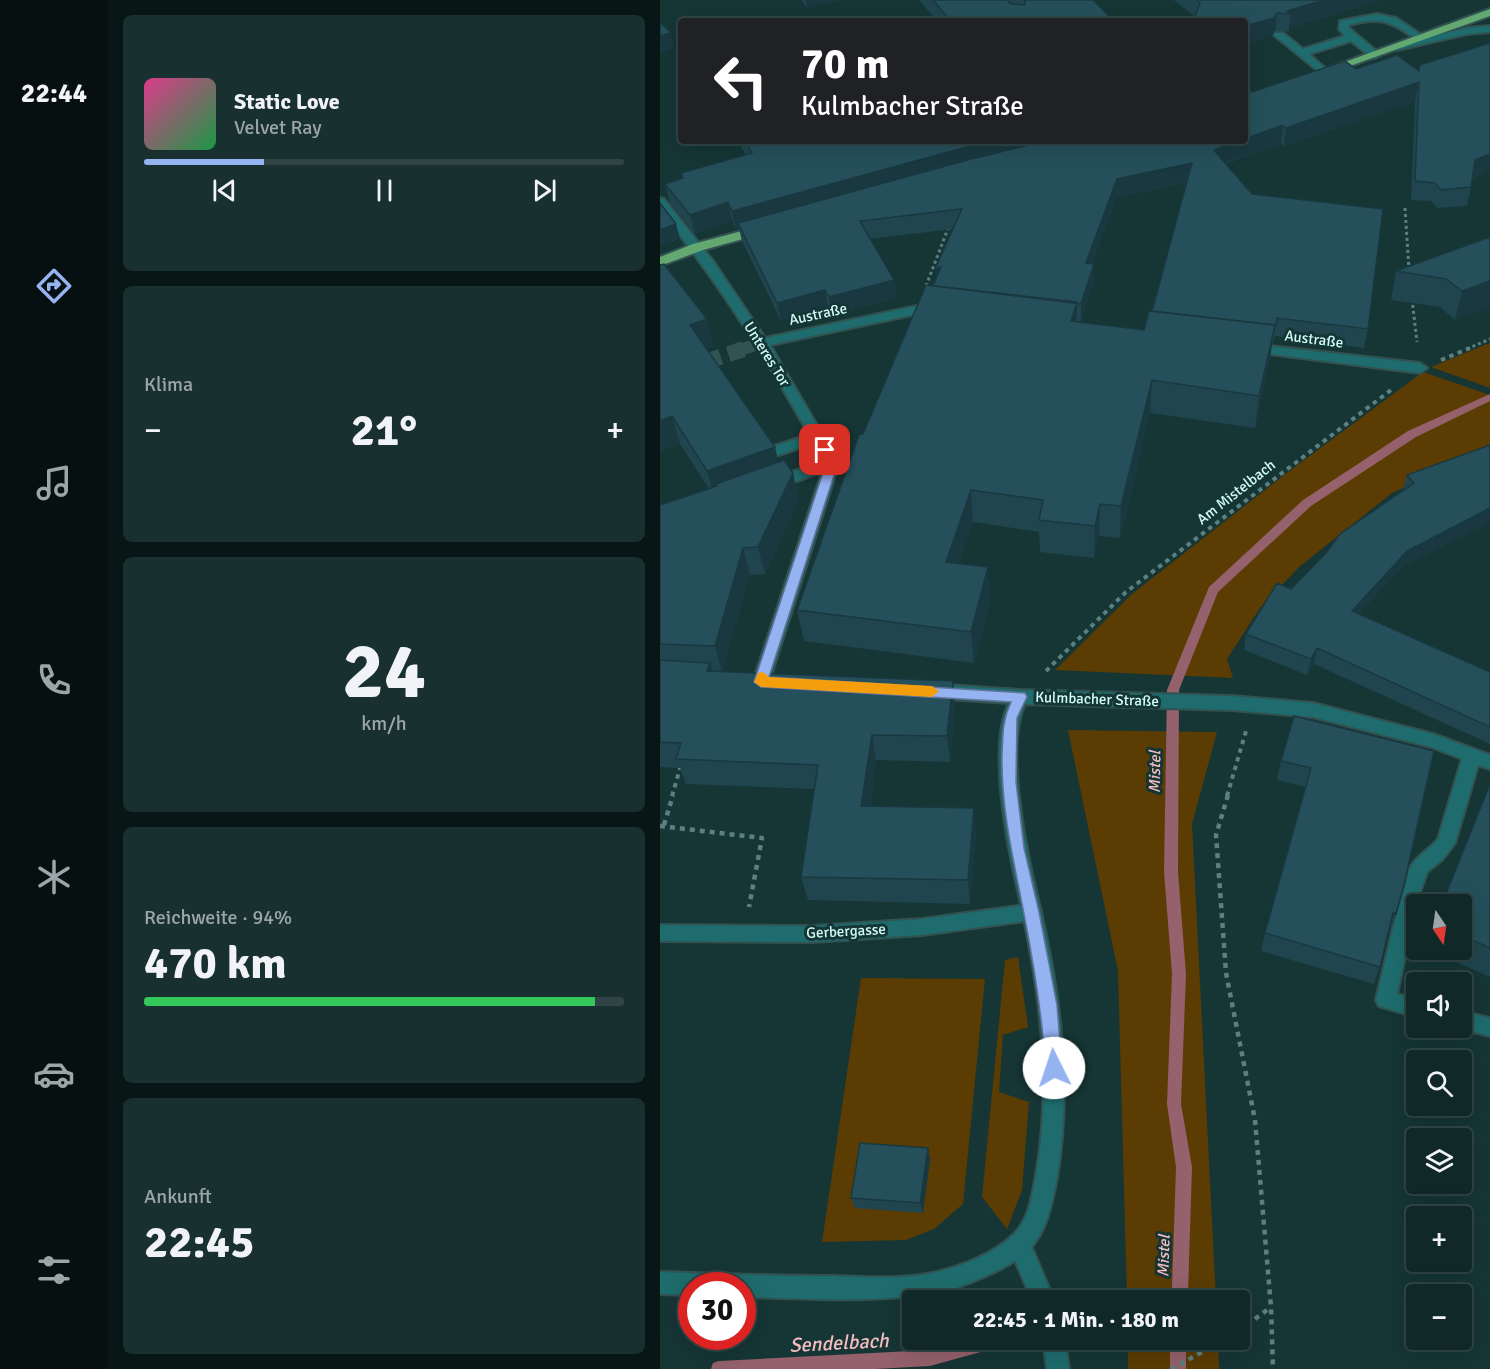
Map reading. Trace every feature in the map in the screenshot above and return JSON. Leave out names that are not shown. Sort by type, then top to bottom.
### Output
[{"type":"main road","points":[[1318,74],[1490,12]]},
{"type":"main road","points":[[660,262],[698,248],[777,225]]},
{"type":"street","points":[[1375,55],[1344,29],[1344,23],[1369,15],[1385,17],[1400,23],[1421,38]]},
{"type":"street","points":[[1397,47],[1467,31],[1490,29]]},
{"type":"street","points":[[1279,35],[1302,53],[1318,74]]},
{"type":"street","points":[[1302,53],[1353,37]]},
{"type":"street","name":"Unteres Tor","points":[[660,202],[698,248],[762,343],[832,463]]},
{"type":"street","name":"Austraße","points":[[762,343],[917,310],[953,314]]},
{"type":"street","name":"Austraße","points":[[1233,346],[1420,368]]},
{"type":"street","points":[[773,452],[818,437]]},
{"type":"street","points":[[765,487],[832,463]]},
{"type":"street","points":[[782,683],[755,682],[832,463]]},
{"type":"street","name":"Kulmbacher Straße","points":[[916,690],[1041,698],[1232,703],[1313,710],[1433,741],[1490,762]]},
{"type":"street","points":[[756,1286],[880,1288],[936,1283],[982,1267],[1019,1244],[1040,1214],[1050,1161],[1055,1089],[1049,1005],[1032,912],[1017,848],[1009,782],[1010,718],[1020,697]]},
{"type":"street","points":[[1406,1005],[1386,1000],[1402,928],[1419,868],[1436,855],[1446,843],[1472,755]]},
{"type":"street","name":"Gerbergasse","points":[[660,933],[813,934],[922,927],[1032,912]]},
{"type":"street","points":[[1472,1023],[1490,1027]]},
{"type":"street","points":[[1019,1244],[1039,1290]]},
{"type":"street","points":[[660,1283],[678,1284]]},
{"type":"street","points":[[1055,1350],[1058,1369]]},
{"type":"path","points":[[1405,208],[1409,274]]},
{"type":"path","points":[[917,310],[949,225]]},
{"type":"path","points":[[1412,297],[1420,368]]},
{"type":"path","name":"Am Mistelbach","points":[[1020,697],[1126,592],[1420,368],[1490,339]]},
{"type":"path","points":[[1254,705],[1216,835],[1226,973],[1255,1120],[1271,1307],[1273,1369]]},
{"type":"path","points":[[683,758],[662,825],[762,838],[744,934]]},
{"type":"path","points":[[1250,1323],[1271,1307]]},
{"type":"path","points":[[1171,1369],[1206,1350]]},
{"type":"shaded area","points":[[1490,343],[1490,388],[1431,367],[1487,344]]},
{"type":"shaded area","points":[[1423,372],[1490,395],[1490,448],[1392,493],[1299,567],[1260,608],[1227,659],[1233,678],[1055,670],[1132,594],[1288,472]]},
{"type":"shaded area","points":[[1068,730],[1217,732],[1192,824],[1215,1290],[1127,1290],[1118,971]]},
{"type":"shaded area","points":[[1018,957],[1028,1027],[1003,1035],[999,1092],[1029,1102],[1022,1190],[1007,1229],[982,1197],[1005,960]]},
{"type":"shaded area","points":[[861,978],[985,979],[963,1204],[934,1229],[906,1240],[822,1242]]},
{"type":"shaded area","points":[[1128,1350],[1218,1350],[1219,1369],[1128,1369]]},
{"type":"building","points":[[933,0],[1007,0],[1011,4],[1025,5],[1024,0],[1093,0],[1111,18],[948,18]]},
{"type":"building","points":[[1196,0],[1324,0],[1287,11],[1291,14],[1277,13],[1274,18],[1248,25],[1248,18],[1194,18],[1200,3]]},
{"type":"building","points":[[660,22],[671,33],[660,36]]},
{"type":"building","points":[[1490,43],[1490,154],[1475,160],[1471,187],[1441,190],[1435,183],[1415,181],[1419,82],[1286,128],[1283,125],[1248,138],[1248,88],[1252,92],[1345,61],[1356,69],[1397,55],[1419,71],[1420,65]]},
{"type":"building","points":[[747,144],[981,144],[732,211],[728,202],[690,215],[665,184],[683,178],[681,173],[752,153]]},
{"type":"building","points":[[1034,144],[1231,144],[1214,150],[1252,194],[1383,209],[1368,329],[1277,318],[1276,325],[1152,311],[1192,163],[1117,179],[1086,263],[1094,264],[1081,304],[933,286],[941,267],[935,269],[962,209],[860,221],[894,280],[829,297],[825,290],[777,303],[738,223]]},
{"type":"building","points":[[660,203],[676,224],[660,230]]},
{"type":"building","points":[[1490,237],[1490,281],[1462,291],[1446,279],[1396,271]]},
{"type":"building","points":[[664,264],[707,319],[690,325],[775,447],[707,471],[672,416],[660,421],[660,265]]},
{"type":"building","points":[[926,285],[1077,302],[1071,321],[1144,330],[1149,311],[1275,325],[1259,396],[1152,380],[1121,506],[1100,504],[1095,526],[1039,520],[1043,500],[971,490],[946,562],[988,567],[971,632],[797,610],[859,435],[863,434]]},
{"type":"building","points":[[1490,445],[1490,508],[1407,551],[1352,611],[1490,672],[1490,727],[1317,648],[1311,659],[1246,634],[1277,583],[1291,589],[1326,553],[1340,534],[1414,483],[1407,475]]},
{"type":"building","points":[[784,460],[793,473],[758,547],[743,548],[715,646],[660,644],[660,505]]},
{"type":"building","points":[[660,660],[710,663],[707,671],[953,681],[947,736],[872,735],[861,806],[974,808],[968,880],[801,877],[818,765],[676,759],[681,743],[660,742]]},
{"type":"building","points":[[1294,716],[1434,751],[1404,885],[1396,914],[1393,913],[1380,967],[1265,933],[1311,768],[1281,761]]},
{"type":"building","points":[[1490,784],[1490,948],[1472,940],[1472,894],[1446,894]]},
{"type":"building","points":[[860,1143],[928,1148],[920,1203],[851,1198]]},
{"type":"waterway","name":"Mistel","points":[[1179,1290],[1184,1167],[1174,1104],[1179,974],[1171,872],[1173,690],[1213,590],[1307,503],[1412,434],[1490,397]]},
{"type":"waterway","name":"Sendelbach","points":[[719,1369],[930,1358],[959,1350]]},
{"type":"waterway","name":"Mistel","points":[[1178,1350],[1178,1369]]},
{"type":"tunnel","points":[[743,349],[761,343]]},
{"type":"tunnel","points":[[660,377],[747,348]]},
{"type":"slow traffic","points":[[763,677],[761,682],[932,691]]},
{"type":"route","points":[[825,450],[832,463],[761,682],[1020,697],[1010,718],[1009,782],[1017,848],[1032,912],[1049,1005],[1054,1068]]}]
